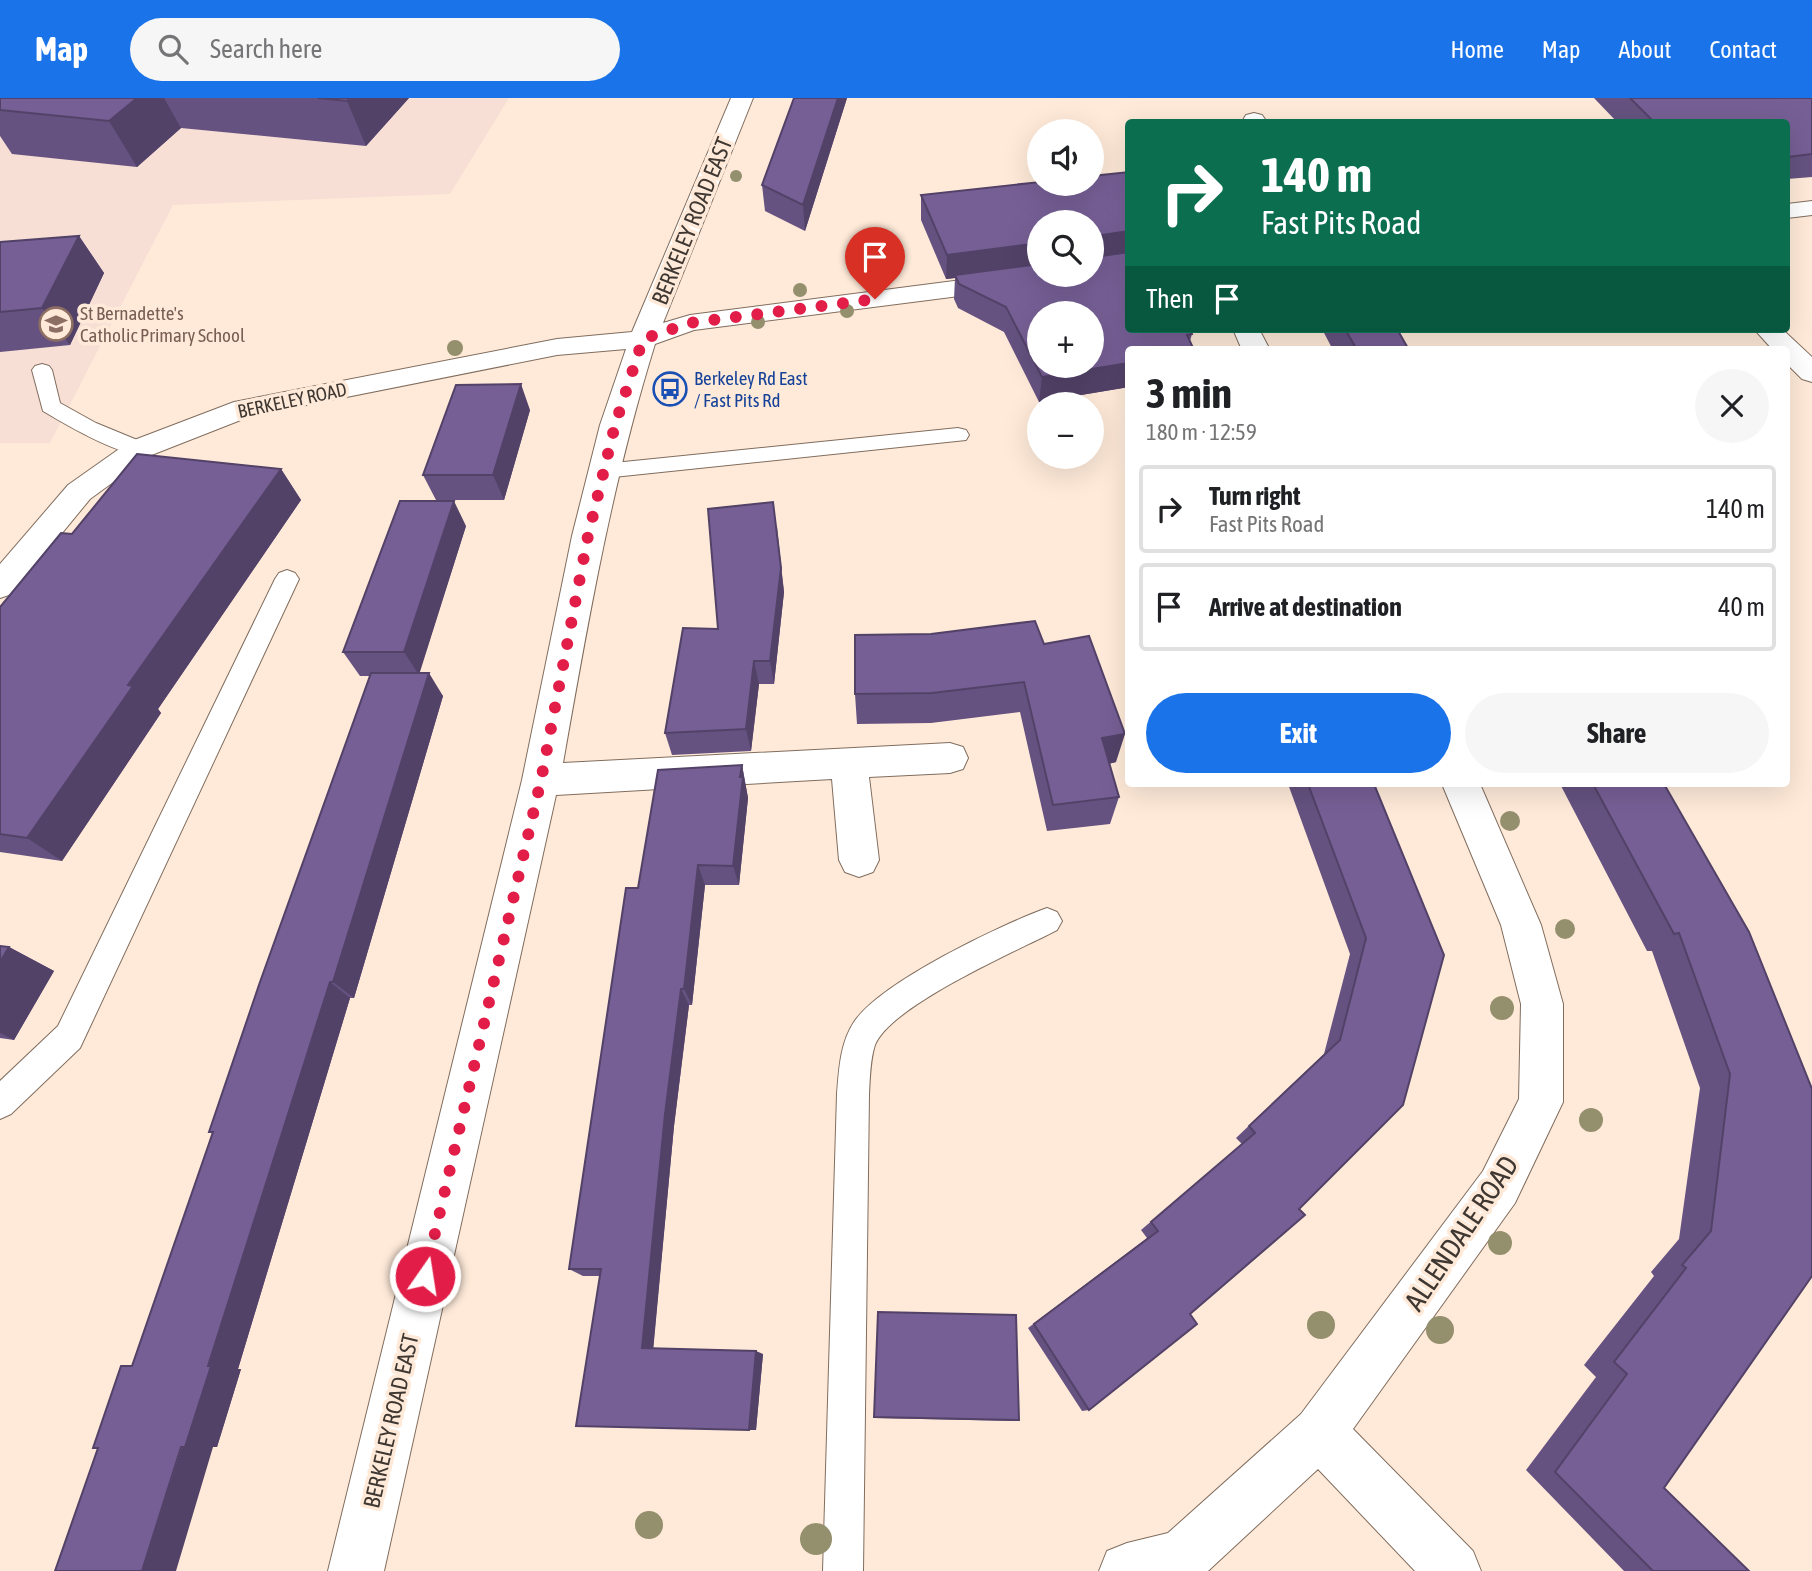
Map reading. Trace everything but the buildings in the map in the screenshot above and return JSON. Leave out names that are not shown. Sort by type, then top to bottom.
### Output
[{"type":"street","name":"BERKELEY ROAD EAST","points":[[356,1571],[541,780],[588,536],[615,425],[643,339],[742,98]]},
{"type":"street","points":[[1790,211],[1812,208]]},
{"type":"street","name":"BERKELEY ROAD","points":[[0,586],[79,492],[139,449],[244,408],[557,346],[643,339],[690,323],[1027,279]]},
{"type":"street","points":[[1771,333],[1784,346]]},
{"type":"street","points":[[1790,351],[1812,373]]},
{"type":"street","points":[[541,780],[950,758]]},
{"type":"street","points":[[849,763],[859,860]]},
{"type":"street","name":"ALLENDALE ROAD","points":[[1127,1571],[1184,1558],[1319,1432],[1499,1186],[1541,1102],[1542,1004],[1521,925],[1462,787]]},
{"type":"street","points":[[1319,1432],[1453,1571]]},
{"type":"lane","points":[[42,370],[50,406],[89,428],[139,449]]},
{"type":"lane","points":[[604,471],[958,435]]},
{"type":"lane","points":[[0,1102],[69,1037],[287,579]]},
{"type":"lane","points":[[843,1571],[845,1382],[856,1059],[866,1031],[893,1004],[930,981],[1046,921]]},
{"type":"shaded area","name":"St Bernadette's Catholic Primary School","points":[[26,98],[509,98],[450,194],[173,205],[50,443],[0,443],[0,139]]},
{"type":"place","name":"St Bernadette's Catholic Primary School","points":[[56,324]]},
{"type":"place","name":"Berkeley Rd East / Fast Pits Rd","points":[[670,389]]},
{"type":"route","points":[[425,1276],[541,780],[588,536],[615,425],[643,339],[690,323],[875,299]]}]
